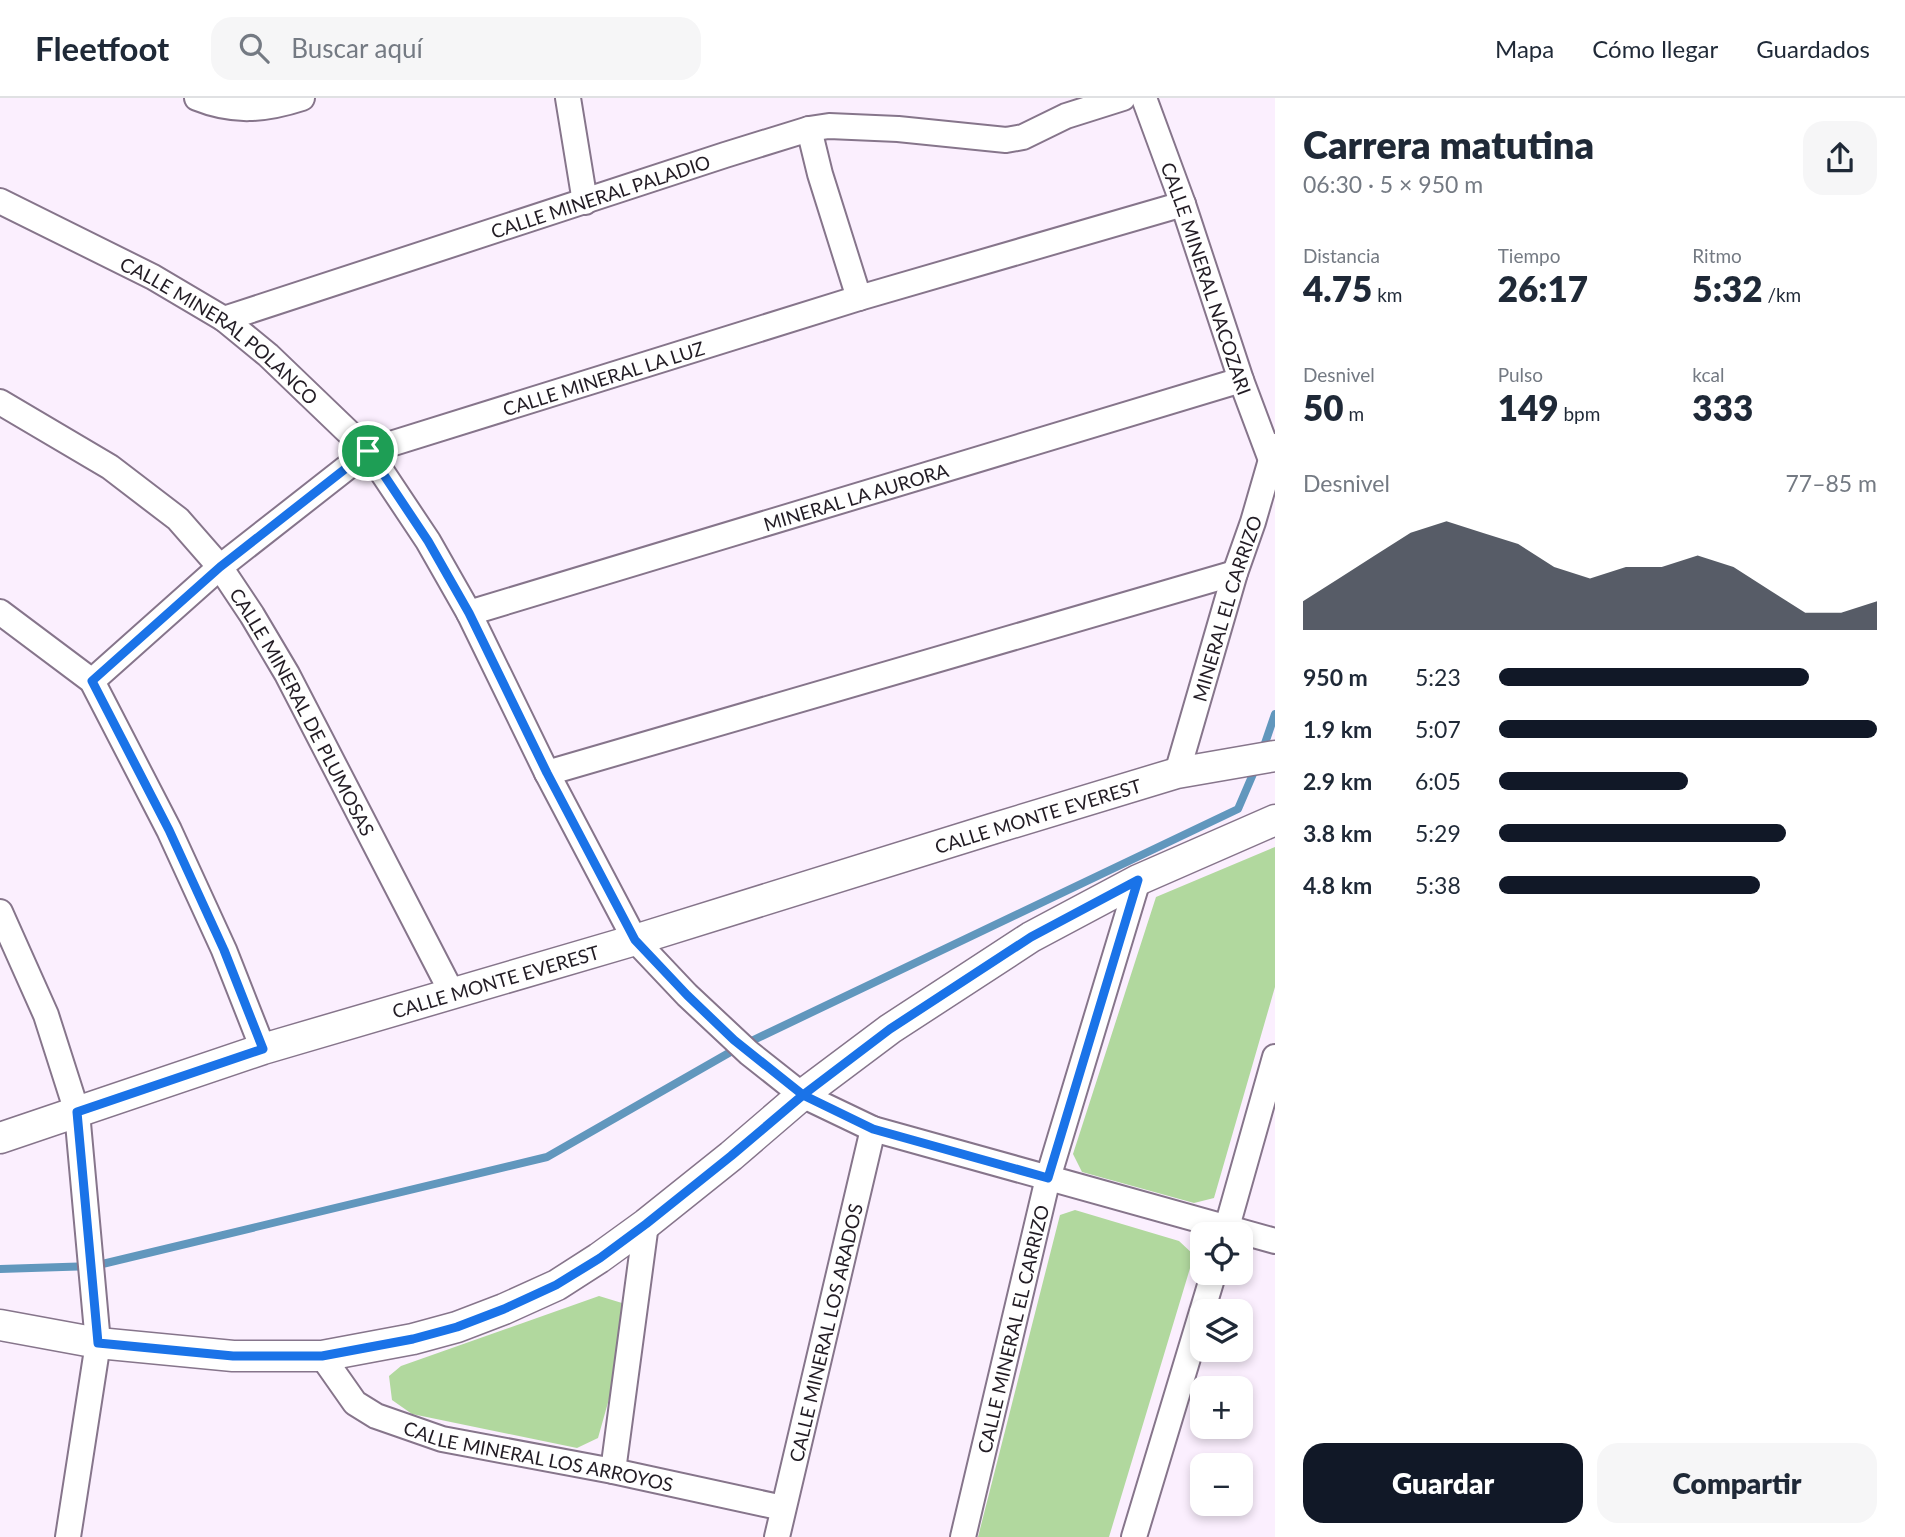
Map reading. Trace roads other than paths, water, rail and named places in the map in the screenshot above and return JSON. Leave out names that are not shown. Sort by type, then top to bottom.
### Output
[{"type":"street","points":[[197,98],[234,108],[278,106],[302,98]]},
{"type":"street","points":[[568,98],[585,202]]},
{"type":"street","name":"CALLE MINERAL PALADIO","points":[[224,318],[809,129],[829,126],[898,129],[1006,140],[1023,137],[1066,116],[1123,98]]},
{"type":"street","name":"CALLE MINERAL NACOZARI","points":[[1144,98],[1183,204],[1241,380],[1273,452]]},
{"type":"street","points":[[809,129],[820,174],[859,298]]},
{"type":"street","name":"CALLE MINERAL POLANCO","points":[[0,201],[153,277],[224,318],[268,355],[368,451],[428,541],[469,613],[547,773],[635,940],[687,995],[742,1046],[803,1095],[873,1129],[1196,1222]]},
{"type":"street","name":"CALLE MINERAL LA LUZ","points":[[92,681],[220,567],[368,451],[859,298],[1183,204]]},
{"type":"street","name":"MINERAL LA AURORA","points":[[469,613],[1241,380]]},
{"type":"street","name":"CALLE MINERAL DE PLUMOSAS","points":[[0,402],[119,474],[178,519],[220,567],[287,674],[452,993]]},
{"type":"street","name":"MINERAL EL CARRIZO","points":[[1177,773],[1273,452]]},
{"type":"street","points":[[547,773],[1235,573]]},
{"type":"street","points":[[0,612],[92,681],[169,830],[224,950],[263,1049]]},
{"type":"street","name":"CALLE MONTE EVEREST","points":[[0,1138],[263,1049],[635,940],[1177,773],[1275,756]]},
{"type":"street","points":[[0,1325],[98,1343],[233,1356],[322,1356],[413,1339],[457,1327],[504,1309],[556,1285],[600,1258],[731,1156],[803,1095],[890,1029],[1011,949],[1138,880],[1275,820]]},
{"type":"street","name":"CALLE MINERAL EL CARRIZO","points":[[963,1537],[1048,1178],[1138,880]]},
{"type":"street","points":[[0,912],[46,1015],[77,1112],[98,1343],[68,1537]]},
{"type":"street","points":[[1229,1222],[1275,1057]]},
{"type":"street","name":"CALLE MINERAL LOS ARADOS","points":[[776,1537],[873,1129]]},
{"type":"street","points":[[613,1471],[646,1224]]},
{"type":"street","name":"CALLE MINERAL POLANCO","points":[[1253,1237],[1275,1241]]},
{"type":"street","points":[[1135,1537],[1210,1285]]},
{"type":"street","name":"CALLE MINERAL LOS ARROYOS","points":[[322,1356],[355,1403],[376,1416],[442,1439],[783,1507]]},
{"type":"waterway","points":[[1262,752],[1275,714]]},
{"type":"waterway","points":[[0,1269],[94,1266],[547,1157],[741,1046],[1238,809],[1256,767]]}]
